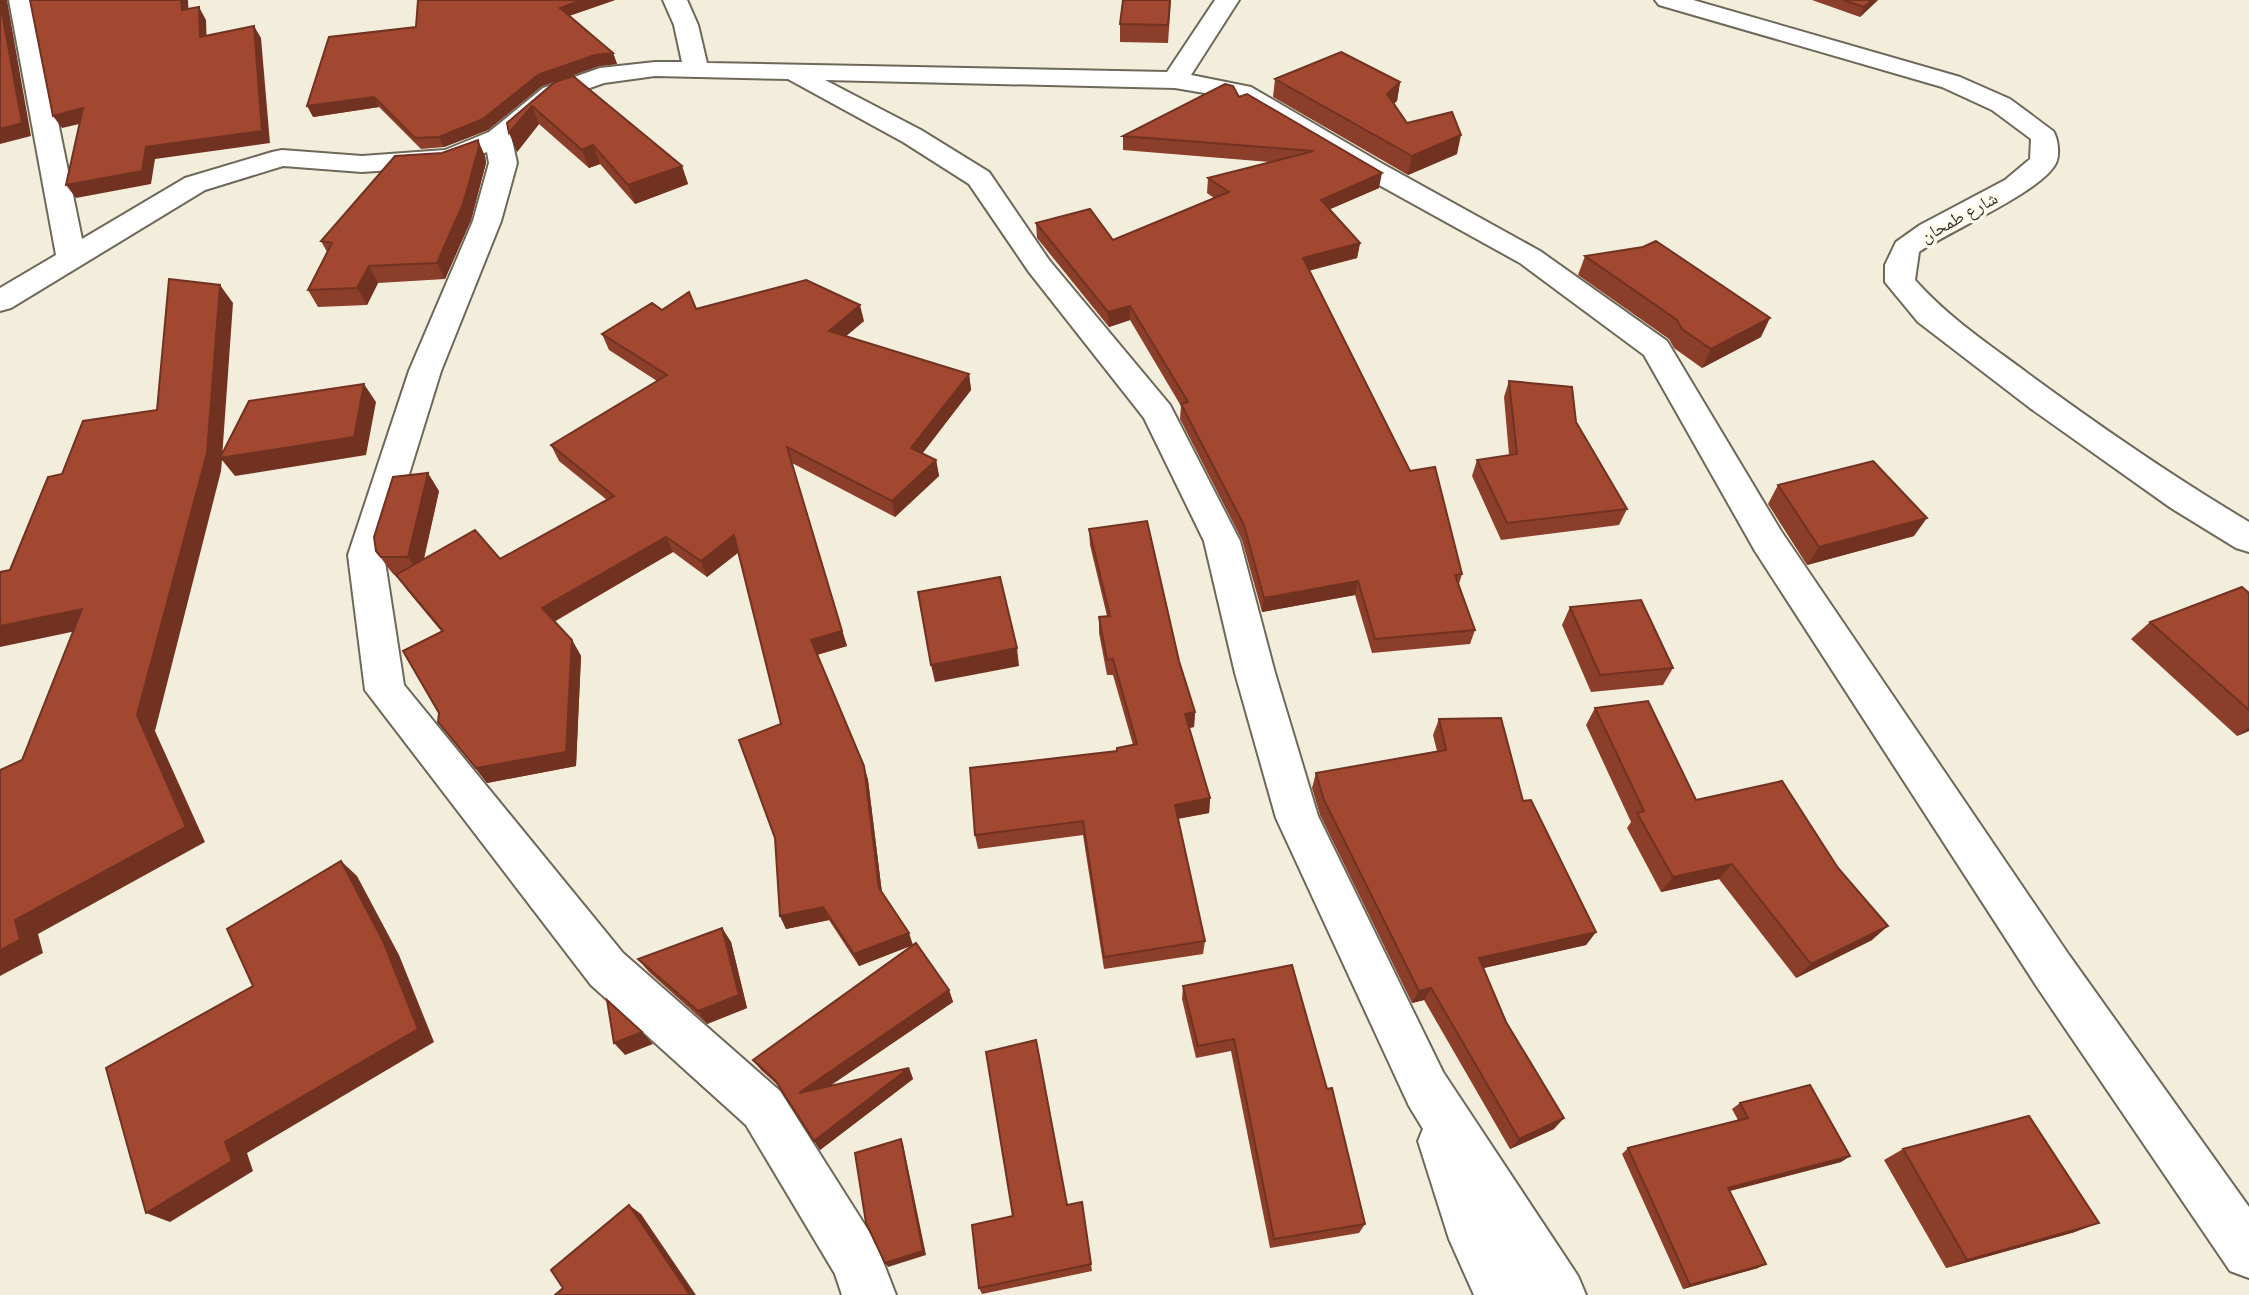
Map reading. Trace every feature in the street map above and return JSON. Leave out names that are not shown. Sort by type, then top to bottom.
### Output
[{"type":"street","points":[[21,0],[71,258]]},
{"type":"street","points":[[675,0],[686,25],[696,70]]},
{"type":"street","points":[[1175,80],[1227,0]]},
{"type":"street","name":"شارع طمحان","points":[[1667,0],[1916,71],[1981,94],[2023,116],[2044,137],[2044,161],[2014,186],[1930,231],[1906,248],[1900,265],[1900,282],[1929,314],[2042,400],[2183,499],[2249,539]]},
{"type":"street","points":[[0,301],[195,184],[282,158],[362,164],[449,158],[498,138],[552,93],[600,76],[655,69],[1175,80],[1242,92],[1371,169],[1530,257],[1656,348],[1768,541],[2053,971],[2249,1252]]},
{"type":"street","points":[[790,72],[912,136],[979,178],[1039,266],[1158,413],[1222,541],[1255,673],[1297,818],[1426,1089],[1475,1239],[1502,1295]]},
{"type":"street","points":[[498,138],[503,163],[488,221],[425,370],[366,555],[385,690],[607,969],[763,1108],[856,1260],[869,1295]]},
{"type":"street","points":[[1426,1089],[1559,1295]]},
{"type":"building","points":[[30,0],[181,0],[182,10],[199,7],[200,37],[254,26],[262,131],[146,147],[142,171],[66,185],[83,108],[53,116]]},
{"type":"building","points":[[418,0],[582,0],[560,8],[613,53],[595,55],[538,75],[483,119],[439,137],[415,138],[374,97],[307,106],[329,37],[416,27]]},
{"type":"building","points":[[1123,0],[1170,0],[1168,25],[1120,24]]},
{"type":"building","points":[[1843,0],[1872,0],[1864,7]]},
{"type":"building","points":[[0,1],[22,123],[0,129]]},
{"type":"building","points":[[1341,52],[1400,82],[1387,94],[1407,123],[1452,112],[1461,135],[1412,156],[1275,79]]},
{"type":"building","points":[[573,76],[682,166],[628,185],[593,145],[582,150],[532,106],[509,133],[507,123],[555,82]]},
{"type":"building","points":[[1225,84],[1233,86],[1239,97],[1247,94],[1382,173],[1321,200],[1360,243],[1303,258],[1410,471],[1435,467],[1462,574],[1455,575],[1475,630],[1375,639],[1358,581],[1264,598],[1244,525],[1181,404],[1188,402],[1130,306],[1108,312],[1036,223],[1090,209],[1113,240],[1229,192],[1208,178],[1314,151],[1123,136]]},
{"type":"building","points":[[478,140],[479,147],[463,204],[437,263],[369,266],[357,288],[308,290],[332,243],[321,241],[395,156],[442,153]]},
{"type":"building","points":[[1656,241],[1770,318],[1711,349],[1682,329],[1677,320],[1585,256],[1643,247]]},
{"type":"building","points":[[169,279],[220,285],[207,453],[137,715],[186,827],[15,920],[20,940],[0,950],[0,770],[22,760],[82,609],[0,626],[0,572],[10,570],[48,477],[62,474],[83,421],[157,410]]},
{"type":"building","points":[[806,280],[860,305],[829,331],[969,374],[911,448],[936,460],[892,501],[787,447],[842,631],[811,640],[864,766],[879,888],[909,933],[854,954],[823,907],[780,916],[775,838],[739,740],[781,724],[734,535],[701,561],[666,537],[542,608],[572,640],[566,752],[476,768],[438,722],[439,713],[403,651],[443,631],[396,575],[475,530],[500,559],[614,496],[551,445],[667,375],[602,334],[652,303],[662,310],[689,292],[696,309]]},
{"type":"building","points":[[1509,381],[1572,387],[1576,422],[1627,509],[1507,523],[1477,460],[1517,454]]},
{"type":"building","points":[[364,384],[354,437],[220,458],[249,401]]},
{"type":"building","points":[[1873,461],[1927,518],[1819,547],[1778,485]]},
{"type":"building","points":[[428,473],[408,557],[381,557],[376,551],[374,537],[393,477]]},
{"type":"building","points":[[1147,521],[1179,661],[1195,712],[1185,714],[1210,798],[1175,805],[1205,941],[1104,957],[1083,821],[975,835],[970,768],[1117,751],[1117,748],[1137,744],[1113,659],[1107,660],[1099,617],[1110,616],[1089,529]]},
{"type":"building","points":[[1000,577],[1017,648],[931,665],[918,592]]},
{"type":"building","points":[[2242,587],[2249,593],[2249,710],[2150,622]]},
{"type":"building","points":[[1641,600],[1673,668],[1600,675],[1570,607]]},
{"type":"building","points":[[1648,701],[1696,800],[1782,781],[1838,868],[1888,926],[1811,964],[1732,864],[1673,877],[1637,813],[1644,811],[1595,708]]},
{"type":"building","points":[[1501,718],[1523,801],[1531,800],[1596,932],[1479,958],[1506,1022],[1564,1118],[1519,1139],[1431,988],[1419,991],[1324,800],[1316,773],[1446,750],[1439,719]]},
{"type":"building","points":[[341,861],[383,941],[418,1029],[225,1142],[232,1161],[146,1213],[106,1068],[253,986],[227,929]]},
{"type":"building","points":[[722,928],[739,995],[698,1011],[638,959]]},
{"type":"building","points":[[916,943],[949,990],[799,1093],[909,1068],[814,1141],[775,1080],[753,1060]]},
{"type":"building","points":[[1292,965],[1327,1089],[1332,1088],[1365,1224],[1274,1239],[1234,1039],[1198,1046],[1183,986]]},
{"type":"building","points":[[607,1000],[642,1032],[614,1043]]},
{"type":"building","points":[[1036,1040],[1067,1205],[1082,1202],[1091,1264],[979,1288],[972,1225],[1013,1216],[986,1052]]},
{"type":"building","points":[[1810,1085],[1850,1156],[1728,1188],[1766,1264],[1690,1285],[1628,1148],[1748,1118],[1740,1103]]},
{"type":"building","points":[[2029,1116],[2099,1223],[1967,1260],[1903,1149]]},
{"type":"building","points":[[901,1139],[923,1251],[885,1263],[866,1223],[855,1153]]},
{"type":"building","points":[[629,1205],[690,1295],[555,1295],[563,1288],[551,1270]]}]
